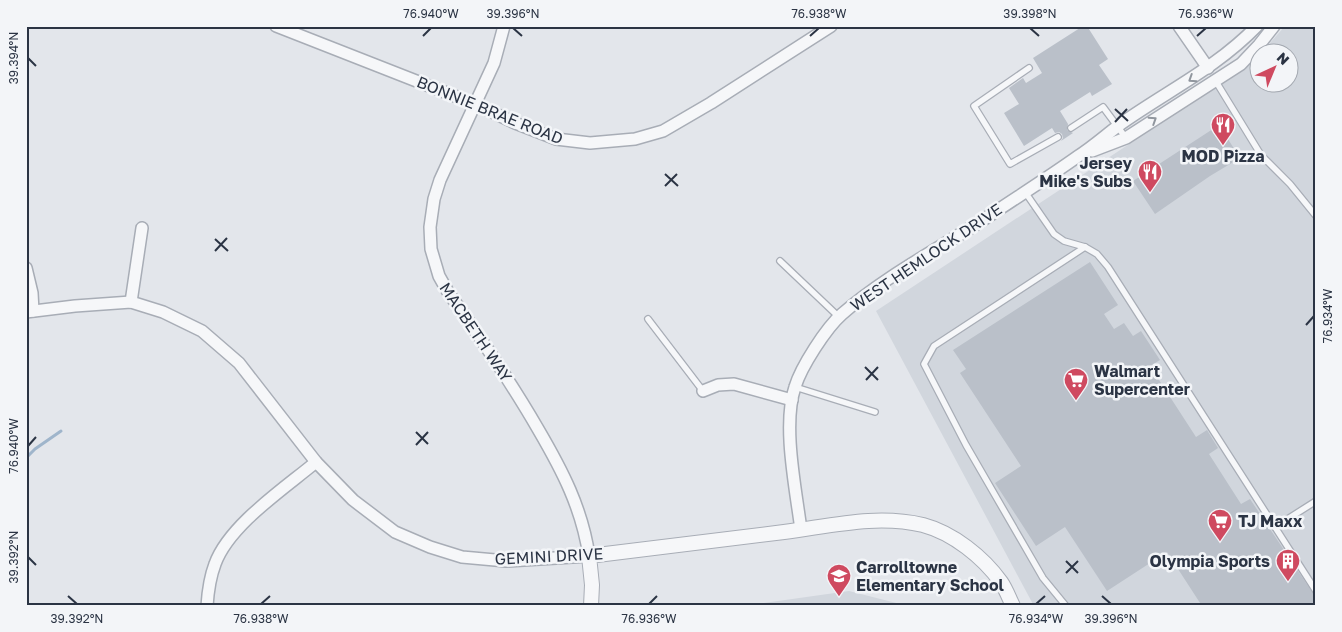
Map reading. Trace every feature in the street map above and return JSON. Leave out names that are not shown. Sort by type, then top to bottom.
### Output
[{"type":"street","name":"BONNIE BRAE ROAD","points":[[276,26],[475,104],[556,140],[590,143],[635,139],[663,131],[719,98],[831,26]]},
{"type":"street","name":"MACBETH WAY","points":[[504,26],[494,64],[440,180],[434,199],[430,227],[431,249],[439,276],[448,292],[518,394],[571,490],[586,532],[592,586],[591,606]]},
{"type":"street","points":[[1179,26],[1208,68]]},
{"type":"street","name":"WEST HEMLOCK DRIVE","points":[[801,530],[792,459],[790,430],[792,400],[795,387],[812,354],[839,317],[891,278],[1025,192],[1117,127],[1208,68],[1257,26]]},
{"type":"street","name":"WEST HEMLOCK DRIVE","points":[[1078,156],[1126,138],[1241,64],[1274,26]]},
{"type":"street","points":[[131,302],[142,228]]},
{"type":"street","points":[[26,268],[32,294],[30,311]]},
{"type":"street","name":"GEMINI DRIVE","points":[[30,311],[131,302],[164,312],[202,331],[239,363],[316,462],[353,500],[395,532],[430,547],[462,557],[506,561],[589,556],[801,530],[864,520],[890,520],[924,526],[945,534],[964,546],[983,561],[1002,583],[1013,606]]},
{"type":"street","points":[[703,391],[718,384],[734,384],[792,400]]},
{"type":"street","points":[[207,606],[209,585],[222,549],[254,513],[316,462]]},
{"type":"lane","points":[[1029,68],[974,106],[1010,164],[1058,137]]},
{"type":"lane","points":[[1215,80],[1261,155],[1290,184],[1316,216]]},
{"type":"lane","points":[[1071,128],[1103,107],[1126,138]]},
{"type":"lane","points":[[1025,192],[1054,234],[1064,241],[1085,247],[1098,254],[1108,267],[1316,591]]},
{"type":"lane","points":[[1066,606],[1043,578],[966,445],[924,364],[934,346],[1085,247]]},
{"type":"lane","points":[[780,261],[839,317]]},
{"type":"lane","points":[[648,319],[703,391]]},
{"type":"lane","points":[[795,387],[875,412]]},
{"type":"lane","points":[[1275,527],[1316,502]]},
{"type":"shaded area","points":[[1285,26],[1316,26],[1316,606],[1034,606],[876,311],[1250,64],[1250,92],[1300,92],[1300,42],[1271,42]]},
{"type":"shaded area","name":"Carrolltowne Elementary School","points":[[849,591],[908,606],[751,606],[756,604]]},
{"type":"building","points":[[1083,26],[1087,26],[1108,59],[1099,65],[1112,84],[1092,96],[1090,92],[1060,111],[1068,124],[1067,130],[1073,133],[1061,141],[1063,138],[1062,134],[1059,132],[1055,133],[1052,128],[1024,146],[1004,113],[1019,104],[1009,88],[1023,78],[1026,83],[1042,73],[1033,58]]},
{"type":"building","points":[[1219,125],[1240,158],[1155,214],[1133,181]]},
{"type":"building","name":"Walmart Supercenter","points":[[1090,262],[1118,305],[1104,314],[1114,329],[1124,323],[1133,336],[1141,331],[1160,360],[1150,366],[1196,437],[1207,430],[1218,448],[1209,454],[1241,504],[1250,499],[1316,598],[1316,606],[1202,606],[1167,552],[1107,591],[1065,527],[1036,546],[995,483],[1021,466],[960,373],[966,369],[953,350]]},
{"type":"waterway","points":[[26,458],[35,449],[61,431]]},
{"type":"place","name":"MOD Pizza","points":[[1223,146]]},
{"type":"place","name":"Jersey Mike's Subs","points":[[1150,193]]},
{"type":"place","name":"Walmart Supercenter","points":[[1076,401]]},
{"type":"place","name":"TJ Maxx","points":[[1220,542]]},
{"type":"place","name":"Olympia Sports","points":[[1288,582]]},
{"type":"place","name":"Carrolltowne Elementary School","points":[[839,597]]}]
